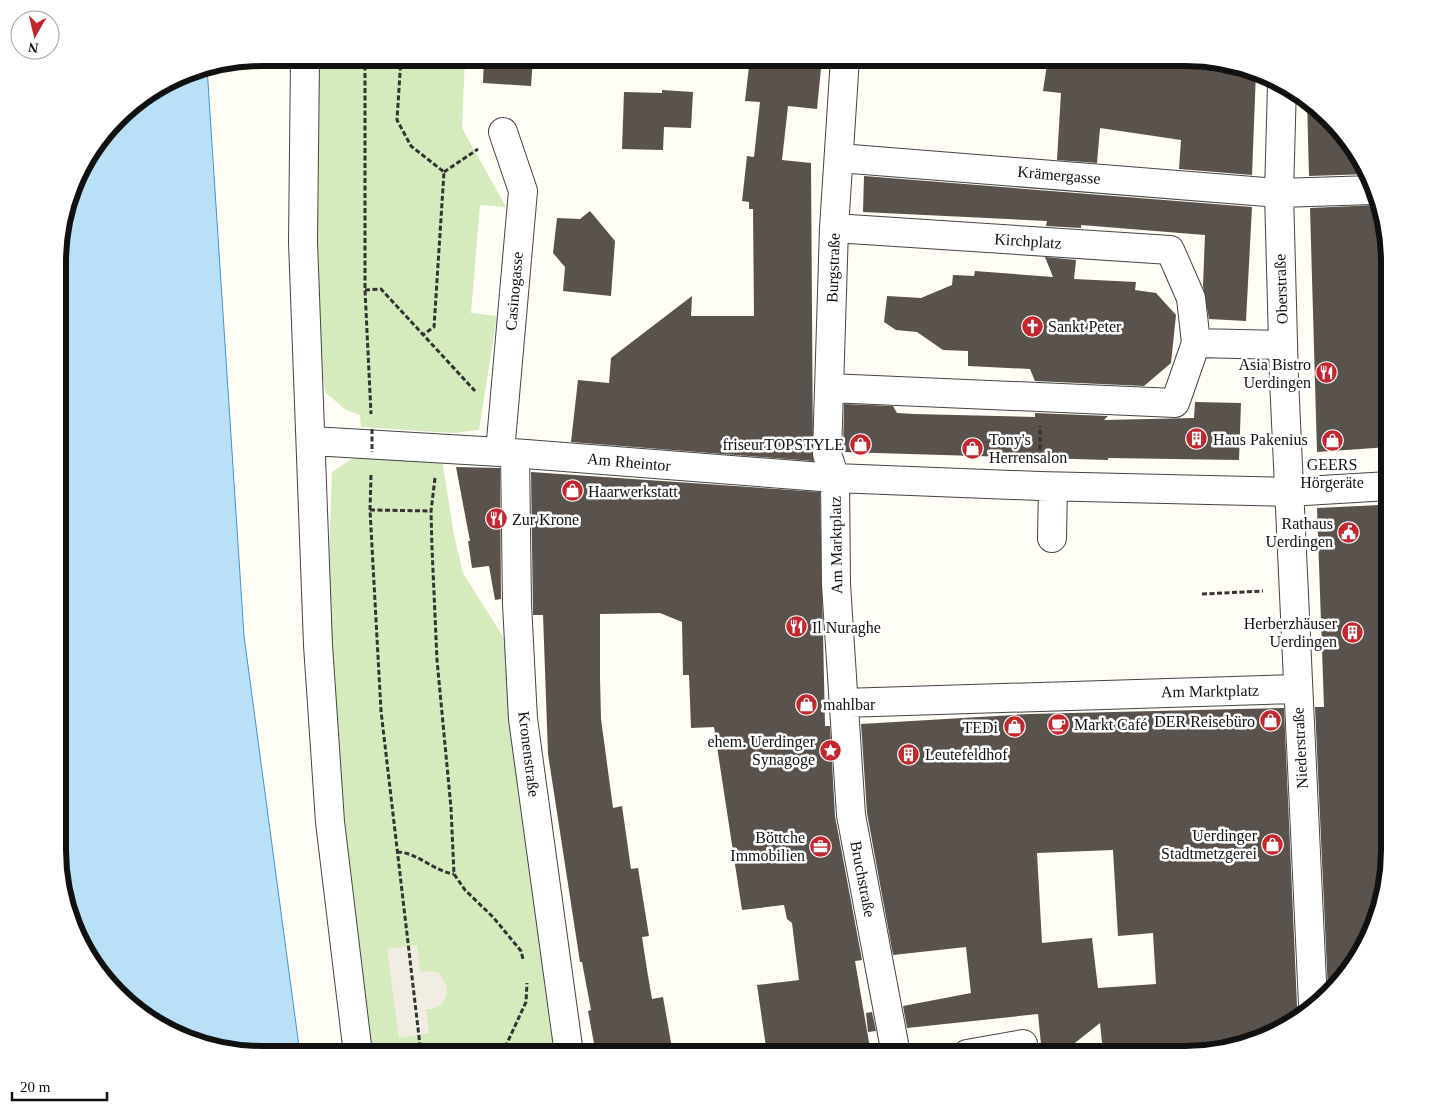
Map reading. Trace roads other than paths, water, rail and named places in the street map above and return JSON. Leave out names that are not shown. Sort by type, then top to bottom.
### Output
[{"type":"street","points":[[305,66],[303,242],[312,441],[318,645],[330,822],[357,1046]]},
{"type":"street","name":"Burgstraße","points":[[835,478],[827,454],[834,228],[845,66]]},
{"type":"street","name":"Oberstraße","points":[[1282,91],[1279,193],[1288,492]]},
{"type":"street","name":"Casinogasse","points":[[504,132],[523,191],[504,402],[507,452]]},
{"type":"street","name":"Krämergasse","points":[[839,158],[1279,193],[1367,190]]},
{"type":"street","name":"Kirchplatz","points":[[834,228],[1170,250],[1191,298],[1196,343]]},
{"type":"street","points":[[829,388],[1175,403],[1196,343],[1283,345]]},
{"type":"street","name":"Am Rheintor","points":[[312,441],[507,452],[835,478]]},
{"type":"street","name":"Kronenstraße","points":[[507,452],[523,719],[568,1046]]},
{"type":"street","name":"Am Marktplatz","points":[[1297,689],[843,703],[836,584],[835,478],[1288,492],[1381,486]]},
{"type":"street","points":[[1046,486],[1052,538]]},
{"type":"street","name":"Niederstraße","points":[[1288,492],[1313,998]]},
{"type":"street","name":"Bruchstraße","points":[[843,703],[851,816],[894,1046]]},
{"type":"street","points":[[1012,1046],[1023,1044]]},
{"type":"water","points":[[207,74],[244,636],[299,1046],[262,1046],[224,1042],[187,1031],[153,1013],[115,979],[92,948],[81,925],[73,901],[68,875],[66,850],[66,262],[70,224],[86,176],[99,153],[115,133],[133,115],[164,92]]},
{"type":"place","name":"Sankt Peter","points":[[1032,326]]},
{"type":"place","name":"Asia Bistro Uerdingen","points":[[1327,373]]},
{"type":"place","name":"Haus Pakenius","points":[[1197,439]]},
{"type":"place","name":"GEERS Hörgeräte","points":[[1332,440]]},
{"type":"place","name":"friseurTOPSTYLE","points":[[860,444]]},
{"type":"place","name":"Tony's Herrensalon","points":[[973,448]]},
{"type":"place","name":"Haarwerkstatt","points":[[572,491]]},
{"type":"place","name":"Zur Krone","points":[[496,519]]},
{"type":"place","name":"Rathaus Uerdingen","points":[[1349,532]]},
{"type":"place","name":"Il Nuraghe","points":[[796,627]]},
{"type":"place","name":"Herberzhäuser Uerdingen","points":[[1353,632]]},
{"type":"place","name":"mahlbar","points":[[807,704]]},
{"type":"place","name":"DER Reisebüro","points":[[1271,721]]},
{"type":"place","name":"Markt Café","points":[[1058,724]]},
{"type":"place","name":"TEDi","points":[[1014,727]]},
{"type":"place","name":"ehem. Uerdinger Synagoge","points":[[831,750]]},
{"type":"place","name":"Leutefeldhof","points":[[909,754]]},
{"type":"place","name":"Uerdinger Stadtmetzgerei","points":[[1273,844]]},
{"type":"place","name":"Böttche Immobilien","points":[[821,846]]}]
